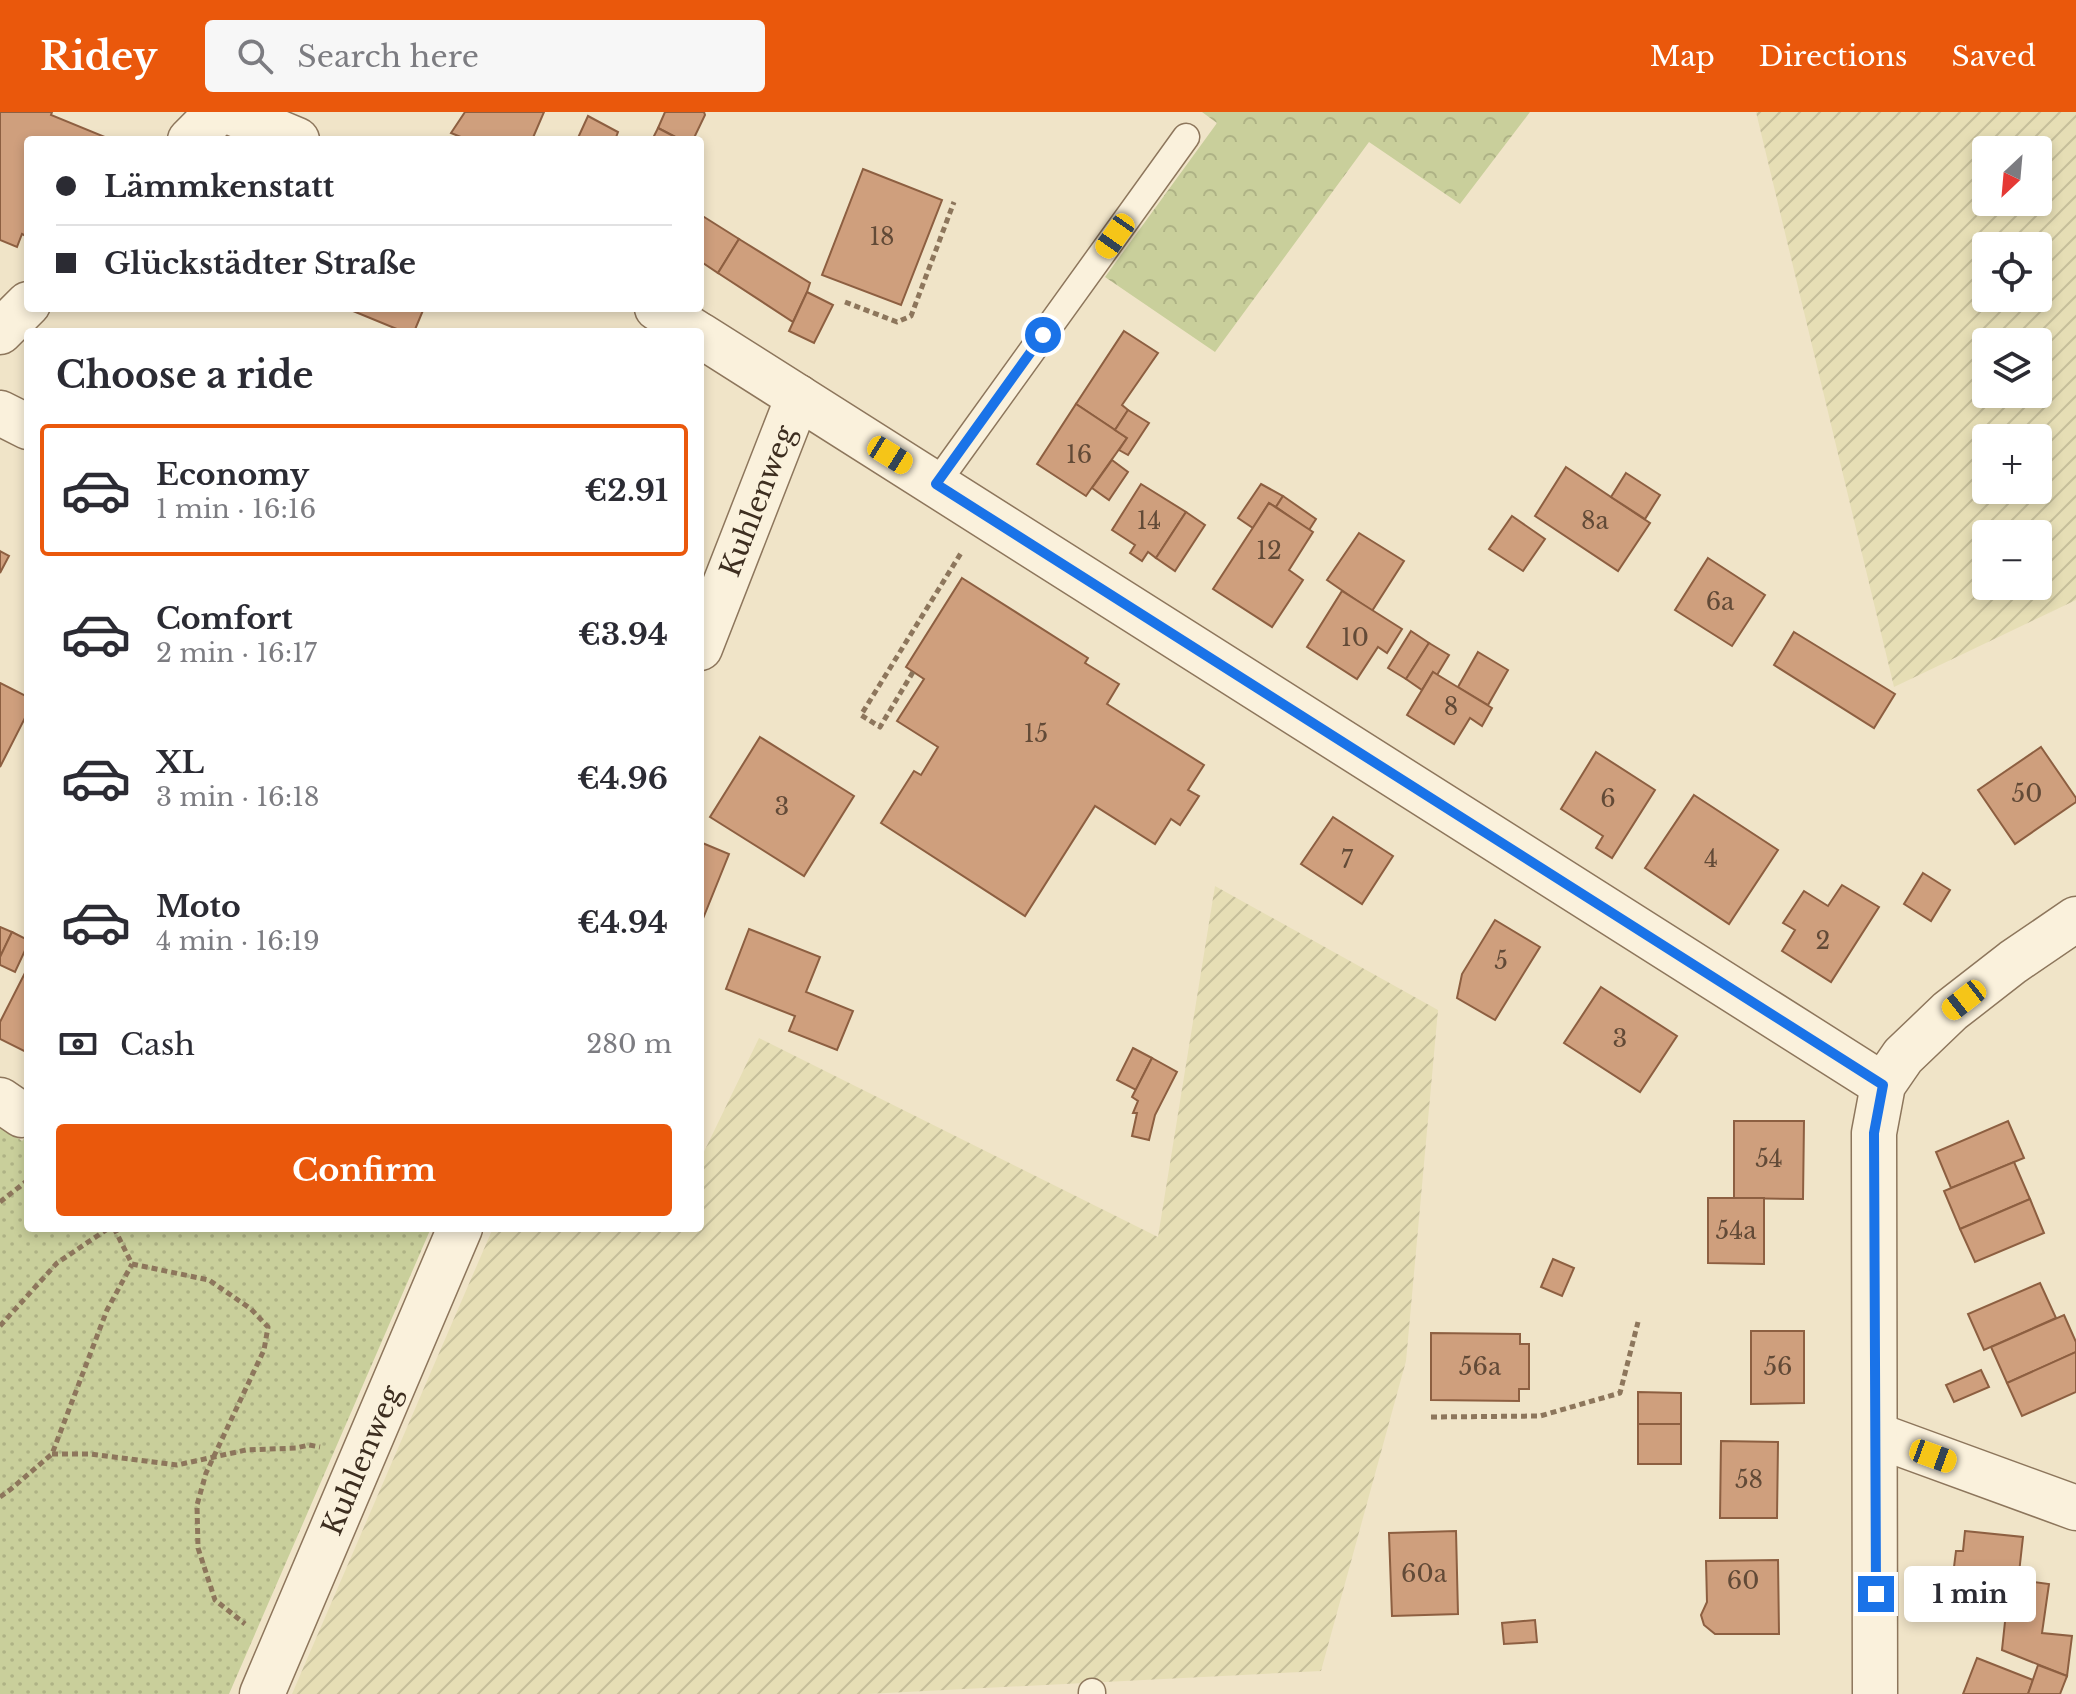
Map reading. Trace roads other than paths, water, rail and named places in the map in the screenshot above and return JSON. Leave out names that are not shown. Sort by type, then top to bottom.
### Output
[{"type":"street","points":[[194,136],[218,112]]},
{"type":"street","points":[[230,112],[287,136]]},
{"type":"street","points":[[0,332],[24,308]]},
{"type":"street","points":[[663,312],[689,328]]},
{"type":"street","points":[[704,338],[1883,1085]]},
{"type":"street","name":"Kuhlenweg","points":[[704,638],[798,397]]},
{"type":"street","points":[[0,413],[24,425]]},
{"type":"street","points":[[1875,1694],[1874,1133],[1883,1085],[1903,1056],[1950,1011],[2013,962],[2076,919]]},
{"type":"street","name":"Kuhlenweg","points":[[262,1694],[458,1232]]},
{"type":"street","points":[[1876,1435],[2076,1508]]},
{"type":"lane","points":[[936,484],[1186,137]]}]
